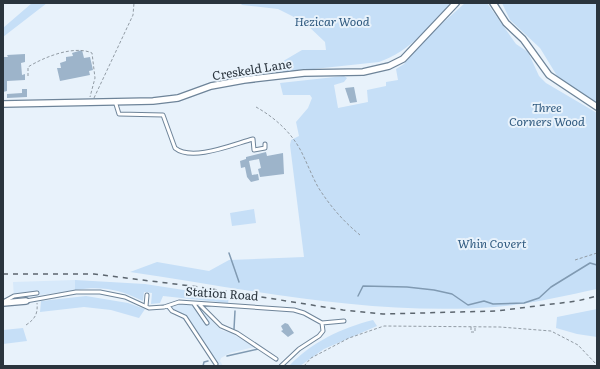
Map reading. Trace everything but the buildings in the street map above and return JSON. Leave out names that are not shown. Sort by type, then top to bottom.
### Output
[{"type":"street","name":"Creskeld Lane","points":[[3,104],[153,101],[178,98],[211,86],[244,80],[304,73],[363,72],[389,66],[403,59],[456,3]]},
{"type":"street","points":[[493,3],[506,23],[523,39],[549,75],[597,107]]},
{"type":"street","name":"Station Road","points":[[3,302],[26,300]]},
{"type":"lane","points":[[115,101],[119,114],[163,115],[175,148],[179,151],[196,154],[253,139],[254,150],[264,148],[265,144]]},
{"type":"lane","name":"Station Road","points":[[26,300],[76,292],[100,292],[125,297],[149,308],[168,306],[179,302],[294,310],[304,313],[322,323]]},
{"type":"lane","points":[[3,302],[14,296],[37,293]]},
{"type":"lane","points":[[146,306],[147,295]]},
{"type":"lane","points":[[194,304],[207,323]]},
{"type":"lane","points":[[199,304],[221,326],[237,333],[276,359]]},
{"type":"lane","points":[[168,306],[172,311],[185,317],[216,364]]},
{"type":"lane","points":[[281,366],[299,349],[319,336],[323,331],[322,323],[344,321]]},
{"type":"path","points":[[91,102],[133,15],[134,3]]},
{"type":"path","points":[[28,76],[28,67],[36,62],[73,50],[85,50],[92,52],[95,78],[90,92],[91,102]]},
{"type":"path","points":[[256,107],[271,116],[293,138],[317,186],[346,224],[360,235]]},
{"type":"path","points":[[575,260],[597,253]]},
{"type":"path","points":[[26,325],[35,318],[38,310],[37,299]]},
{"type":"path","points":[[304,366],[312,358],[349,338],[384,326],[475,327],[551,331],[578,345],[597,365]]},
{"type":"path","points":[[471,327],[471,332],[475,332],[475,327]]},
{"type":"shaded area","points":[[75,280],[75,290],[14,299],[13,282]]},
{"type":"shaded area","points":[[181,304],[198,306],[221,330],[231,333],[254,347],[230,353],[221,358],[220,361],[223,366],[215,366],[184,320],[166,309]]},
{"type":"green space","points":[[32,3],[47,3],[3,37],[3,28]]},
{"type":"green space","name":"Hezicar Wood","points":[[240,3],[451,3],[410,45],[401,52],[379,62],[267,74],[285,60],[302,50],[326,50],[325,42],[304,22],[278,9],[242,5]]},
{"type":"green space","points":[[465,3],[487,3],[516,44],[528,52],[539,76],[546,83],[597,113],[597,289],[508,306],[449,309],[404,308],[312,300],[130,272],[157,262],[209,271],[229,260],[304,257],[290,145],[291,140],[299,136],[296,122],[308,108],[312,98],[310,95],[283,95],[280,83],[344,76],[347,78],[344,82],[334,85],[338,108],[368,102],[367,90],[386,86],[386,82],[398,80],[396,69],[404,64],[429,35]]},
{"type":"green space","points":[[502,3],[597,3],[597,103],[559,79],[540,48],[510,20]]},
{"type":"green space","points":[[254,209],[256,223],[232,226],[230,213]]},
{"type":"green space","points":[[75,280],[145,284],[229,297],[228,303],[163,296],[160,303],[151,304],[152,293],[144,292],[143,301],[118,291],[94,288],[75,290]]},
{"type":"green space","points":[[86,296],[128,303],[145,309],[139,318],[111,310],[84,307],[40,312],[41,301]]},
{"type":"green space","points":[[597,309],[597,337],[577,334],[556,328],[557,317]]},
{"type":"green space","points":[[373,320],[377,326],[324,349],[300,366],[289,366],[298,357],[317,343],[350,327]]},
{"type":"green space","points":[[23,328],[27,341],[3,344],[3,330]]},
{"type":"waterway","points":[[229,253],[239,282]]},
{"type":"waterway","points":[[358,296],[363,286],[407,287],[452,294],[468,305],[484,301],[493,304],[524,303],[539,298],[551,287],[590,263],[597,265]]},
{"type":"waterway","points":[[234,329],[235,311]]},
{"type":"waterway","points":[[227,356],[258,349]]},
{"type":"waterway","points":[[203,366],[204,362],[208,361]]},
{"type":"railway","points":[[3,274],[94,274],[199,287],[343,310],[383,314],[496,311],[577,301],[597,296]]},
{"type":"park label","name":"Three Corners Wood","points":[[547,115]]},
{"type":"park label","name":"Whin Covert","points":[[492,244]]}]
